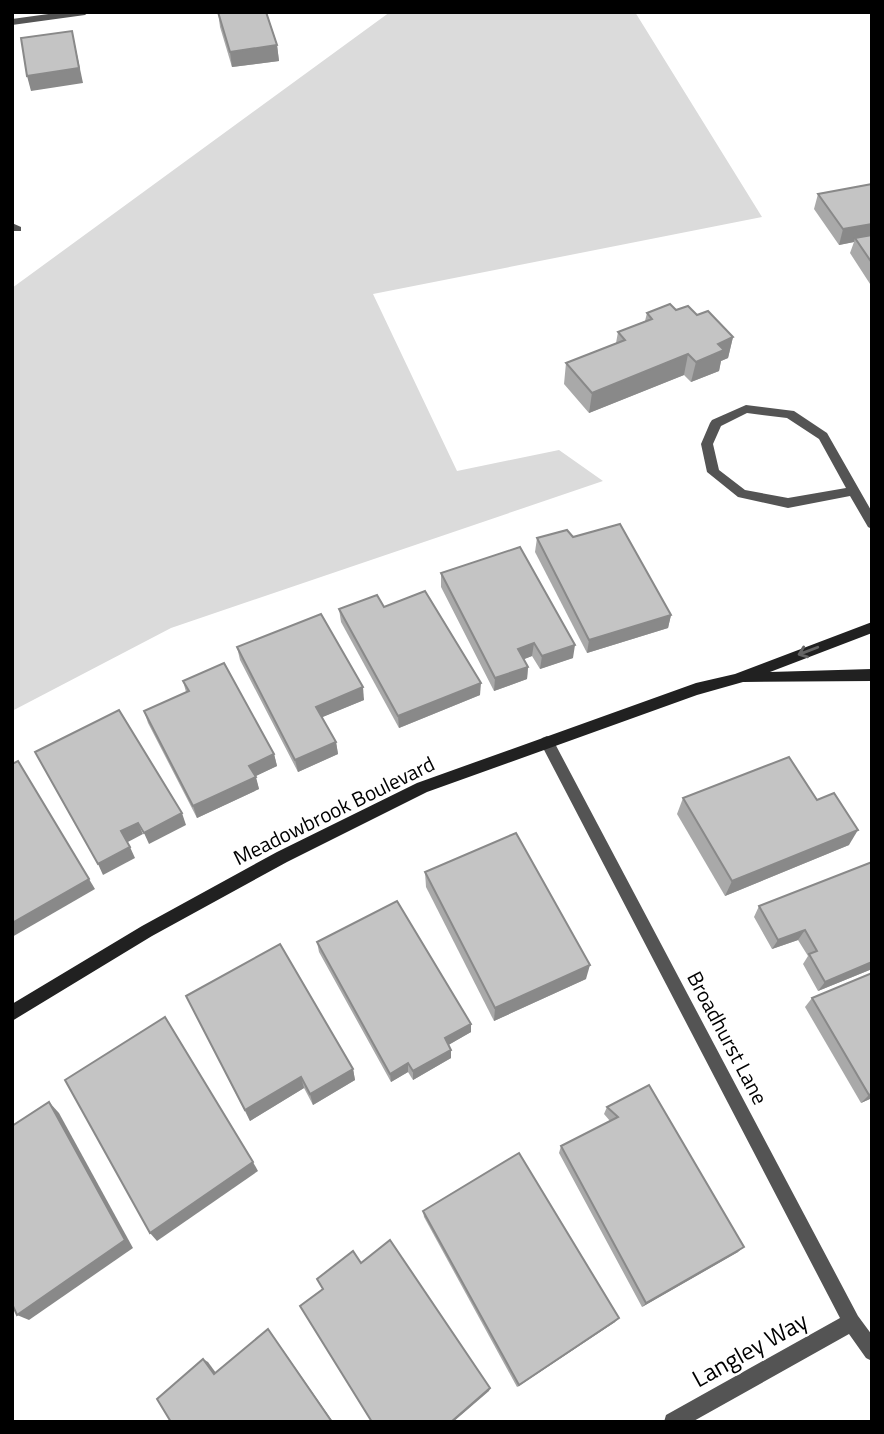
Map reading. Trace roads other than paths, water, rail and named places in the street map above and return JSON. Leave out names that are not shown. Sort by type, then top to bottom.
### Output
[{"type":"street","points":[[12,22],[85,12]]},
{"type":"street","points":[[853,491],[788,503],[742,494],[713,471],[707,444],[716,423],[746,410],[790,414],[823,436],[872,524]]},
{"type":"street","name":"Meadowbrook Boulevard","points":[[12,1013],[147,931],[282,857],[422,788],[696,689],[736,679],[872,627]]},
{"type":"street","name":"Meadowbrook Boulevard","points":[[736,679],[872,675]]},
{"type":"street","name":"Broadhurst Lane","points":[[547,742],[852,1322],[872,1352]]},
{"type":"street","name":"Langley Way","points":[[673,1422],[852,1322]]}]
